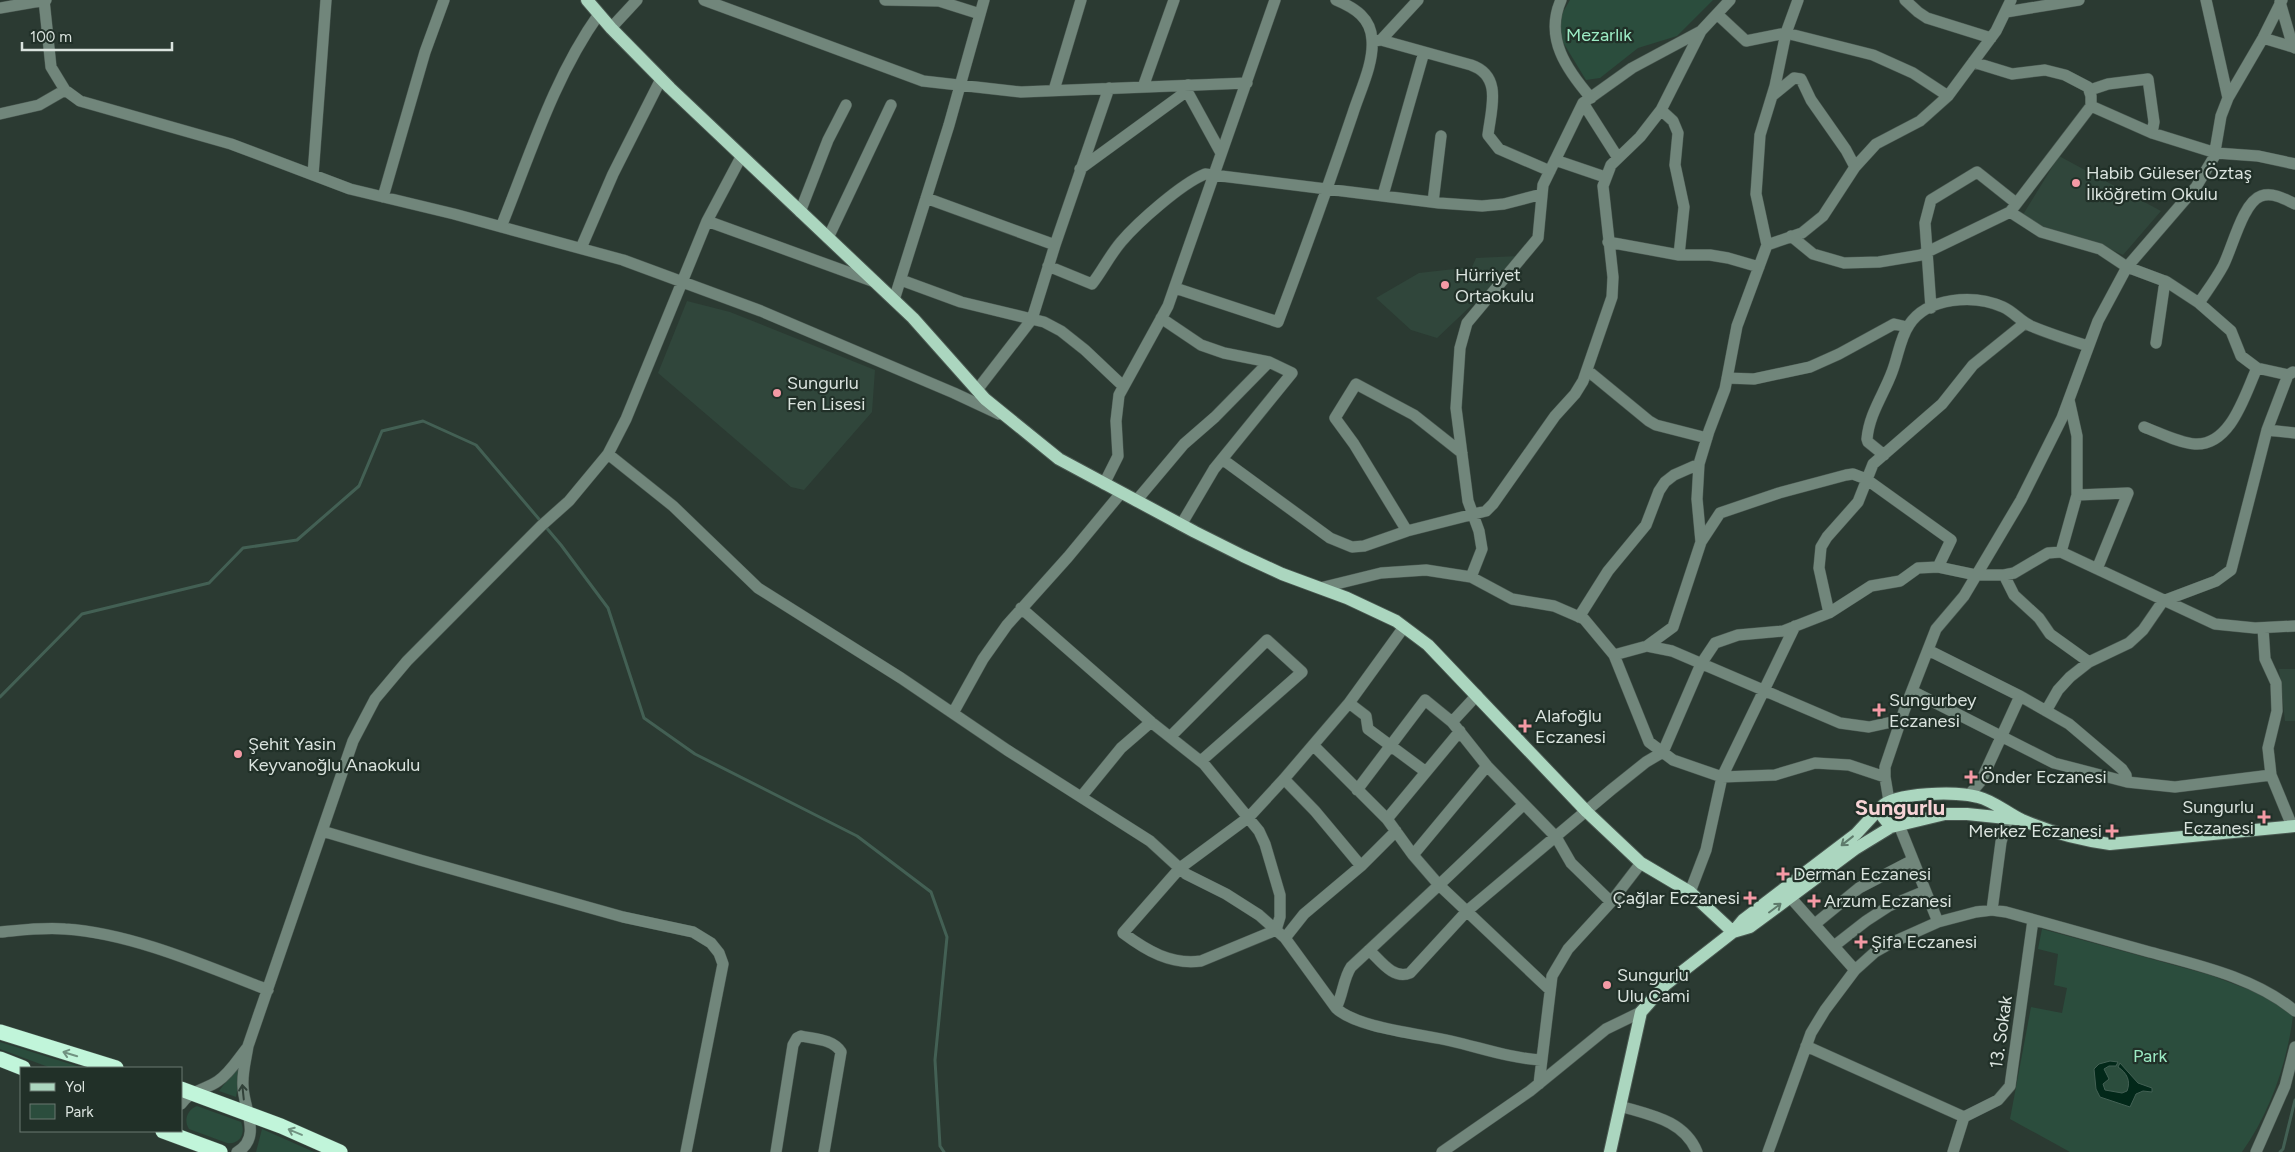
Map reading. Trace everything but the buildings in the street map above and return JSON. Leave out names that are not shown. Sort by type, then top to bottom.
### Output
[{"type":"highway","points":[[0,1032],[113,1067]]},
{"type":"highway","points":[[0,1059],[20,1067]]},
{"type":"highway","points":[[185,1095],[249,1114],[340,1152]]},
{"type":"highway","points":[[171,1132],[220,1152]]},
{"type":"main road","points":[[587,0],[611,28],[661,79],[741,157],[913,318],[985,399],[1059,459],[1181,525],[1282,574],[1347,598],[1404,627],[1428,645],[1587,812],[1641,863],[1724,914],[1743,920]]},
{"type":"main road","points":[[1962,814],[1969,795]]},
{"type":"main road","points":[[1610,1152],[1641,1012],[1665,985],[1733,932],[1743,920],[1856,834],[1885,804],[1912,796],[1969,795],[1990,801],[2014,819]]},
{"type":"main road","points":[[1912,796],[1918,807],[1914,820]]},
{"type":"main road","points":[[1885,804],[1883,817],[1895,826]]},
{"type":"main road","points":[[1733,932],[1750,927],[1855,849],[1895,826],[1945,814],[2014,819],[2066,835],[2097,842],[2120,844],[2293,826]]},
{"type":"main road","points":[[1695,896],[1733,932]]},
{"type":"street","points":[[0,8],[45,0],[51,67],[64,90],[80,101],[231,144],[350,188],[581,248],[682,280],[946,389],[1011,419]]},
{"type":"street","points":[[313,175],[326,0]]},
{"type":"street","points":[[383,197],[425,52],[444,0]]},
{"type":"street","points":[[611,28],[637,0]]},
{"type":"street","points":[[704,0],[923,81],[1021,92],[1143,87],[1187,88],[1247,83]]},
{"type":"street","points":[[893,0],[939,1],[980,14]]},
{"type":"street","points":[[894,300],[984,0]]},
{"type":"street","points":[[1054,90],[1082,0]]},
{"type":"street","points":[[1143,87],[1174,0]]},
{"type":"street","points":[[1104,484],[1118,456],[1116,421],[1119,395],[1161,318],[1175,288],[1275,0]]},
{"type":"street","points":[[1336,0],[1355,8],[1361,14],[1377,41],[1471,65],[1483,72],[1491,81],[1494,93],[1488,135],[1499,149],[1550,171]]},
{"type":"street","points":[[1175,288],[1278,322],[1328,189],[1377,41],[1418,0]]},
{"type":"street","points":[[1562,0],[1557,15],[1557,40],[1561,58],[1587,100],[1618,158]]},
{"type":"street","points":[[1222,459],[1330,538],[1352,547],[1364,546],[1407,531],[1486,511],[1493,504],[1555,416],[1576,394],[1587,370],[1612,297],[1613,277],[1603,186],[1605,177],[1611,165],[1640,137],[1661,110],[1701,31],[1730,0]]},
{"type":"street","points":[[1701,542],[1697,500],[1699,464],[1727,378],[1737,326],[1767,245],[1757,186],[1760,134],[1772,96],[1786,33],[1798,0]]},
{"type":"street","points":[[1905,0],[1927,18],[1991,38]]},
{"type":"street","points":[[1767,245],[1802,232],[1823,216],[1855,167],[1876,144],[1920,121],[1948,96],[1991,38],[2011,0]]},
{"type":"street","points":[[2006,12],[2079,0]]},
{"type":"street","points":[[2206,0],[2228,98]]},
{"type":"street","points":[[1885,804],[1885,767],[1936,629],[1964,596],[2021,500],[2062,418],[2098,321],[2127,267],[2196,187],[2216,153],[2221,116],[2228,98],[2263,38],[2280,1]]},
{"type":"street","points":[[2280,1],[2294,47]]},
{"type":"street","points":[[501,226],[557,88],[599,14]]},
{"type":"street","points":[[1717,14],[1746,41],[1786,33],[1874,56],[1913,73],[1948,96]]},
{"type":"street","points":[[1470,577],[1482,549],[1479,531],[1468,502],[1456,408],[1460,348],[1467,323],[1538,238],[1543,185],[1587,100],[1632,68],[1701,31]]},
{"type":"street","points":[[2263,38],[2294,47]]},
{"type":"street","points":[[1383,195],[1424,52]]},
{"type":"street","points":[[1791,236],[1813,254],[1844,263],[1879,262],[1921,255],[2013,207],[2091,106],[2090,90],[2088,87],[2065,75],[2045,70],[2012,74],[1973,62]]},
{"type":"street","points":[[1772,96],[1792,79],[1796,77],[1801,79],[1810,100],[1846,150],[1855,167]]},
{"type":"street","points":[[581,248],[612,174],[661,79]]},
{"type":"street","points":[[2090,90],[2108,84],[2148,79],[2154,122],[2152,133]]},
{"type":"street","points":[[977,390],[1032,318],[1080,169],[1109,88]]},
{"type":"street","points":[[1187,88],[1222,153]]},
{"type":"street","points":[[1080,169],[1187,88]]},
{"type":"street","points":[[0,114],[39,105],[64,90]]},
{"type":"street","points":[[800,212],[822,154],[846,104]]},
{"type":"street","points":[[828,238],[891,105]]},
{"type":"street","points":[[2091,106],[2152,133],[2216,153],[2258,156],[2295,164]]},
{"type":"street","points":[[1661,110],[1673,121],[1678,133],[1675,165],[1684,207],[1679,255]]},
{"type":"street","points":[[1432,202],[1441,136]]},
{"type":"street","points":[[237,1152],[245,1146],[249,1139],[249,1114],[243,1096],[242,1083],[248,1046],[353,741],[376,698],[407,661],[541,526],[569,501],[608,454],[626,419],[707,221],[741,157]]},
{"type":"street","points":[[1555,160],[1605,177]]},
{"type":"street","points":[[1931,308],[1925,222],[1931,200],[1977,172],[2041,232],[2100,249],[2127,267],[2166,281],[2199,303],[2231,331],[2241,356],[2257,368],[2292,373],[2267,430],[2231,570],[2216,581],[2163,601],[2143,630],[2129,643],[2089,662],[2064,683],[2046,712]]},
{"type":"street","points":[[1048,266],[1092,284],[1120,242],[1148,216],[1201,176],[1214,174],[1432,202],[1482,206],[1504,204],[1542,194]]},
{"type":"street","points":[[2199,303],[2223,266],[2238,233],[2241,219],[2251,204],[2261,196],[2271,195],[2295,204]]},
{"type":"street","points":[[926,198],[1055,245]]},
{"type":"street","points":[[707,221],[875,282]]},
{"type":"street","points":[[1608,242],[1679,255],[1710,255],[1759,267]]},
{"type":"street","points":[[901,280],[961,302],[1032,318],[1061,331],[1123,386]]},
{"type":"street","points":[[2156,344],[2166,281]]},
{"type":"street","points":[[1884,454],[1868,442],[1867,434],[1874,410],[1892,374],[1907,327],[1915,317],[1931,308],[1941,303],[1960,300],[1980,301],[2004,307],[2025,323],[2088,346]]},
{"type":"street","points":[[1161,318],[1201,345],[1224,353],[1269,362],[1292,374],[1222,459],[1181,525]]},
{"type":"street","points":[[1829,613],[1819,568],[1821,547],[1827,537],[1858,502],[1873,464],[1942,404],[1973,364],[2025,323]]},
{"type":"street","points":[[1727,378],[1754,379],[1810,367],[1839,354],[1894,324],[1907,327]]},
{"type":"street","points":[[1136,501],[1184,444],[1215,417],[1269,362]]},
{"type":"street","points":[[2144,427],[2190,443],[2200,444],[2211,441],[2222,434],[2231,423],[2257,368]]},
{"type":"street","points":[[1587,370],[1656,425],[1707,438]]},
{"type":"street","points":[[1407,531],[1354,444],[1334,418],[1356,384],[1414,415],[1462,453]]},
{"type":"street","points":[[2061,552],[2077,495],[2077,436],[2069,400]]},
{"type":"street","points":[[2267,430],[2295,433]]},
{"type":"street","points":[[608,454],[674,506],[758,588],[953,712],[1150,841],[1186,874],[1226,894],[1259,915],[1280,934],[1336,1008],[1352,1019],[1401,1032],[1454,1041],[1501,1055],[1541,1060]]},
{"type":"street","points":[[1579,617],[1608,571],[1646,525],[1659,491],[1665,482],[1674,475],[1699,464]]},
{"type":"street","points":[[1614,655],[1647,646],[1673,627],[1701,542],[1720,513],[1779,493],[1846,475],[1853,474],[1866,478],[1951,540],[1938,567]]},
{"type":"street","points":[[953,712],[983,659],[1022,608],[1068,557],[1121,493]]},
{"type":"street","points":[[2077,495],[2128,493],[2097,569]]},
{"type":"street","points":[[1369,950],[1394,973],[1406,974],[1466,911],[1587,812],[1611,790],[1646,762],[1663,752],[1700,664],[1715,644],[1738,635],[1783,631],[1829,613],[1871,586],[1900,581],[1918,568],[1938,567],[1976,575],[2004,575],[2014,573],[2048,553],[2061,552],[2216,624],[2263,628],[2295,626]]},
{"type":"street","points":[[1320,588],[1381,573],[1426,570],[1470,577],[1512,599],[1554,606],[1584,619],[1614,655],[1648,742],[1673,760],[1722,777],[1775,774],[1815,763],[1849,765],[1885,777]]},
{"type":"street","points":[[2004,575],[2014,594],[2038,618],[2050,634],[2089,662]]},
{"type":"street","points":[[1022,608],[1151,722],[1201,761],[1249,817],[1265,844],[1280,895],[1280,934]]},
{"type":"street","points":[[1695,896],[1722,777],[1795,626]]},
{"type":"street","points":[[1396,832],[1331,894],[1280,934],[1201,961],[1189,963],[1169,959],[1140,946],[1123,934],[1180,868],[1249,817],[1284,779],[1349,704],[1404,627]]},
{"type":"street","points":[[2263,628],[2265,660],[2276,683],[2277,710],[2268,748],[2271,776],[2293,826]]},
{"type":"street","points":[[1170,737],[1268,640],[1302,672],[1201,761]]},
{"type":"street","points":[[1647,646],[1672,651],[1840,723],[1869,727],[1901,720]]},
{"type":"street","points":[[1928,650],[2020,696],[2069,724],[2095,744],[2124,772],[2127,782]]},
{"type":"street","points":[[1912,691],[2054,763],[2127,782],[2175,787],[2271,776]]},
{"type":"street","points":[[1387,819],[1426,772],[1477,695]]},
{"type":"street","points":[[1969,795],[1980,781],[2020,696]]},
{"type":"street","points":[[1357,790],[1425,700],[1456,726],[1523,805],[1556,836],[1571,863],[1611,902]]},
{"type":"street","points":[[1349,704],[1366,716],[1368,729],[1426,772]]},
{"type":"street","points":[[1081,797],[1121,748],[1151,722]]},
{"type":"street","points":[[1313,745],[1387,819],[1413,855],[1439,885],[1550,990]]},
{"type":"street","points":[[1413,855],[1488,766]]},
{"type":"street","points":[[1284,779],[1315,811],[1361,866]]},
{"type":"street","points":[[1336,1008],[1342,995],[1348,971],[1523,805]]},
{"type":"street","points":[[1992,910],[2001,842],[2014,819]]},
{"type":"street","points":[[1895,826],[1913,860],[1938,922]]},
{"type":"street","points":[[322,831],[623,917],[693,932],[711,943],[724,964],[686,1152]]},
{"type":"street","points":[[1815,924],[1859,888],[1913,860]]},
{"type":"street","points":[[1539,1084],[1552,976],[1568,949],[1611,902],[1641,863]]},
{"type":"street","points":[[1834,946],[1889,906],[1926,891]]},
{"type":"street","points":[[1790,896],[1855,970]]},
{"type":"street","points":[[1768,1152],[1806,1046],[1818,1021],[1855,970],[1883,948],[1938,922],[1960,915],[1992,910],[2213,970],[2268,992],[2295,1011]]},
{"type":"street","name":"13. Sokak","points":[[1964,1116],[1998,1100],[2010,1086],[2034,920]]},
{"type":"street","points":[[0,932],[67,929],[120,939],[162,950],[268,990]]},
{"type":"street","points":[[1442,1152],[1539,1084],[1606,1029],[1641,1012]]},
{"type":"street","points":[[776,1152],[793,1045],[797,1038],[801,1036],[830,1042],[837,1046],[841,1052],[824,1152]]},
{"type":"street","points":[[185,1095],[216,1083],[224,1077],[248,1046]]},
{"type":"street","points":[[1806,1046],[1964,1116],[1953,1152]]},
{"type":"street","points":[[2256,1152],[2284,1086],[2295,1047]]},
{"type":"street","points":[[1620,1106],[1671,1122],[1690,1138],[1697,1152]]},
{"type":"shaded area","name":"Habib Güleser Öztaş İlköğretim Okulu","points":[[2059,156],[2161,211],[2123,255],[2093,241],[2019,221]]},
{"type":"shaded area","name":"Hürriyet Ortaokulu","points":[[1519,256],[1512,267],[1437,338],[1411,330],[1376,298],[1419,273],[1472,267],[1476,258]]},
{"type":"shaded area","name":"Sungurlu Fen Lisesi","points":[[687,301],[730,312],[875,370],[872,412],[804,490],[791,487],[658,373]]},
{"type":"shaded area","points":[[2279,669],[2295,669],[2295,721],[2285,721]]},
{"type":"shaded area","points":[[2110,1061],[2118,1062],[2116,1066],[2109,1066],[2104,1069],[2109,1079],[2103,1084],[2105,1090],[2122,1093],[2127,1091],[2128,1081],[2124,1072],[2118,1067],[2120,1063],[2138,1083],[2152,1088],[2152,1092],[2143,1091],[2136,1094],[2130,1107],[2100,1097],[2096,1089],[2094,1069],[2099,1064]]},
{"type":"green space","name":"Mezarlık","points":[[1570,0],[1713,0],[1677,36],[1638,48],[1600,78],[1586,80],[1561,39],[1560,17]]},
{"type":"green space","name":"Park","points":[[2042,929],[2210,975],[2271,998],[2293,1016],[2282,1069],[2276,1087],[2261,1121],[2242,1152],[2070,1152],[2010,1119],[2031,1007],[2062,1013],[2067,988],[2054,985],[2058,954],[2038,949]]},
{"type":"green space","points":[[0,1042],[80,1067],[48,1067],[0,1049]]},
{"type":"green space","points":[[242,1061],[236,1097],[219,1091]]},
{"type":"green space","points":[[197,1106],[241,1122],[243,1130],[241,1137],[235,1142],[227,1143],[189,1129],[186,1122],[187,1115]]},
{"type":"green space","points":[[262,1129],[314,1152],[256,1152]]},
{"type":"waterway","points":[[0,697],[82,614],[209,583],[243,548],[297,540],[359,486],[382,431],[423,421],[476,445],[561,545],[608,608],[644,718],[695,754],[857,836],[931,892],[947,937],[935,1060],[940,1146],[944,1152]]},
{"type":"waterway","points":[[2280,1152],[2283,1149],[2295,1100]]},
{"type":"place","name":"Habib Güleser Öztaş İlköğretim Okulu","points":[[2076,183]]},
{"type":"place","name":"Hürriyet Ortaokulu","points":[[1445,285]]},
{"type":"place","name":"Sungurlu Fen Lisesi","points":[[777,393]]},
{"type":"place","name":"Sungurbey Eczanesi","points":[[1879,710]]},
{"type":"place","name":"Alafoğlu Eczanesi","points":[[1525,726]]},
{"type":"place","name":"Şehit Yasin Keyvanoğlu Anaokulu","points":[[238,754]]},
{"type":"place","name":"Önder Eczanesi","points":[[1971,777]]},
{"type":"place","name":"Sungurlu Eczanesi","points":[[2264,817]]},
{"type":"place","name":"Merkez Eczanesi","points":[[2112,831]]},
{"type":"place","name":"Derman Eczanesi","points":[[1783,874]]},
{"type":"place","name":"Çağlar Eczanesi","points":[[1750,898]]},
{"type":"place","name":"Arzum Eczanesi","points":[[1814,901]]},
{"type":"place","name":"Şifa Eczanesi","points":[[1861,942]]},
{"type":"place","name":"Sungurlu Ulu Cami","points":[[1607,985]]},
{"type":"district","name":"Sungurlu","points":[[1900,807]]}]
